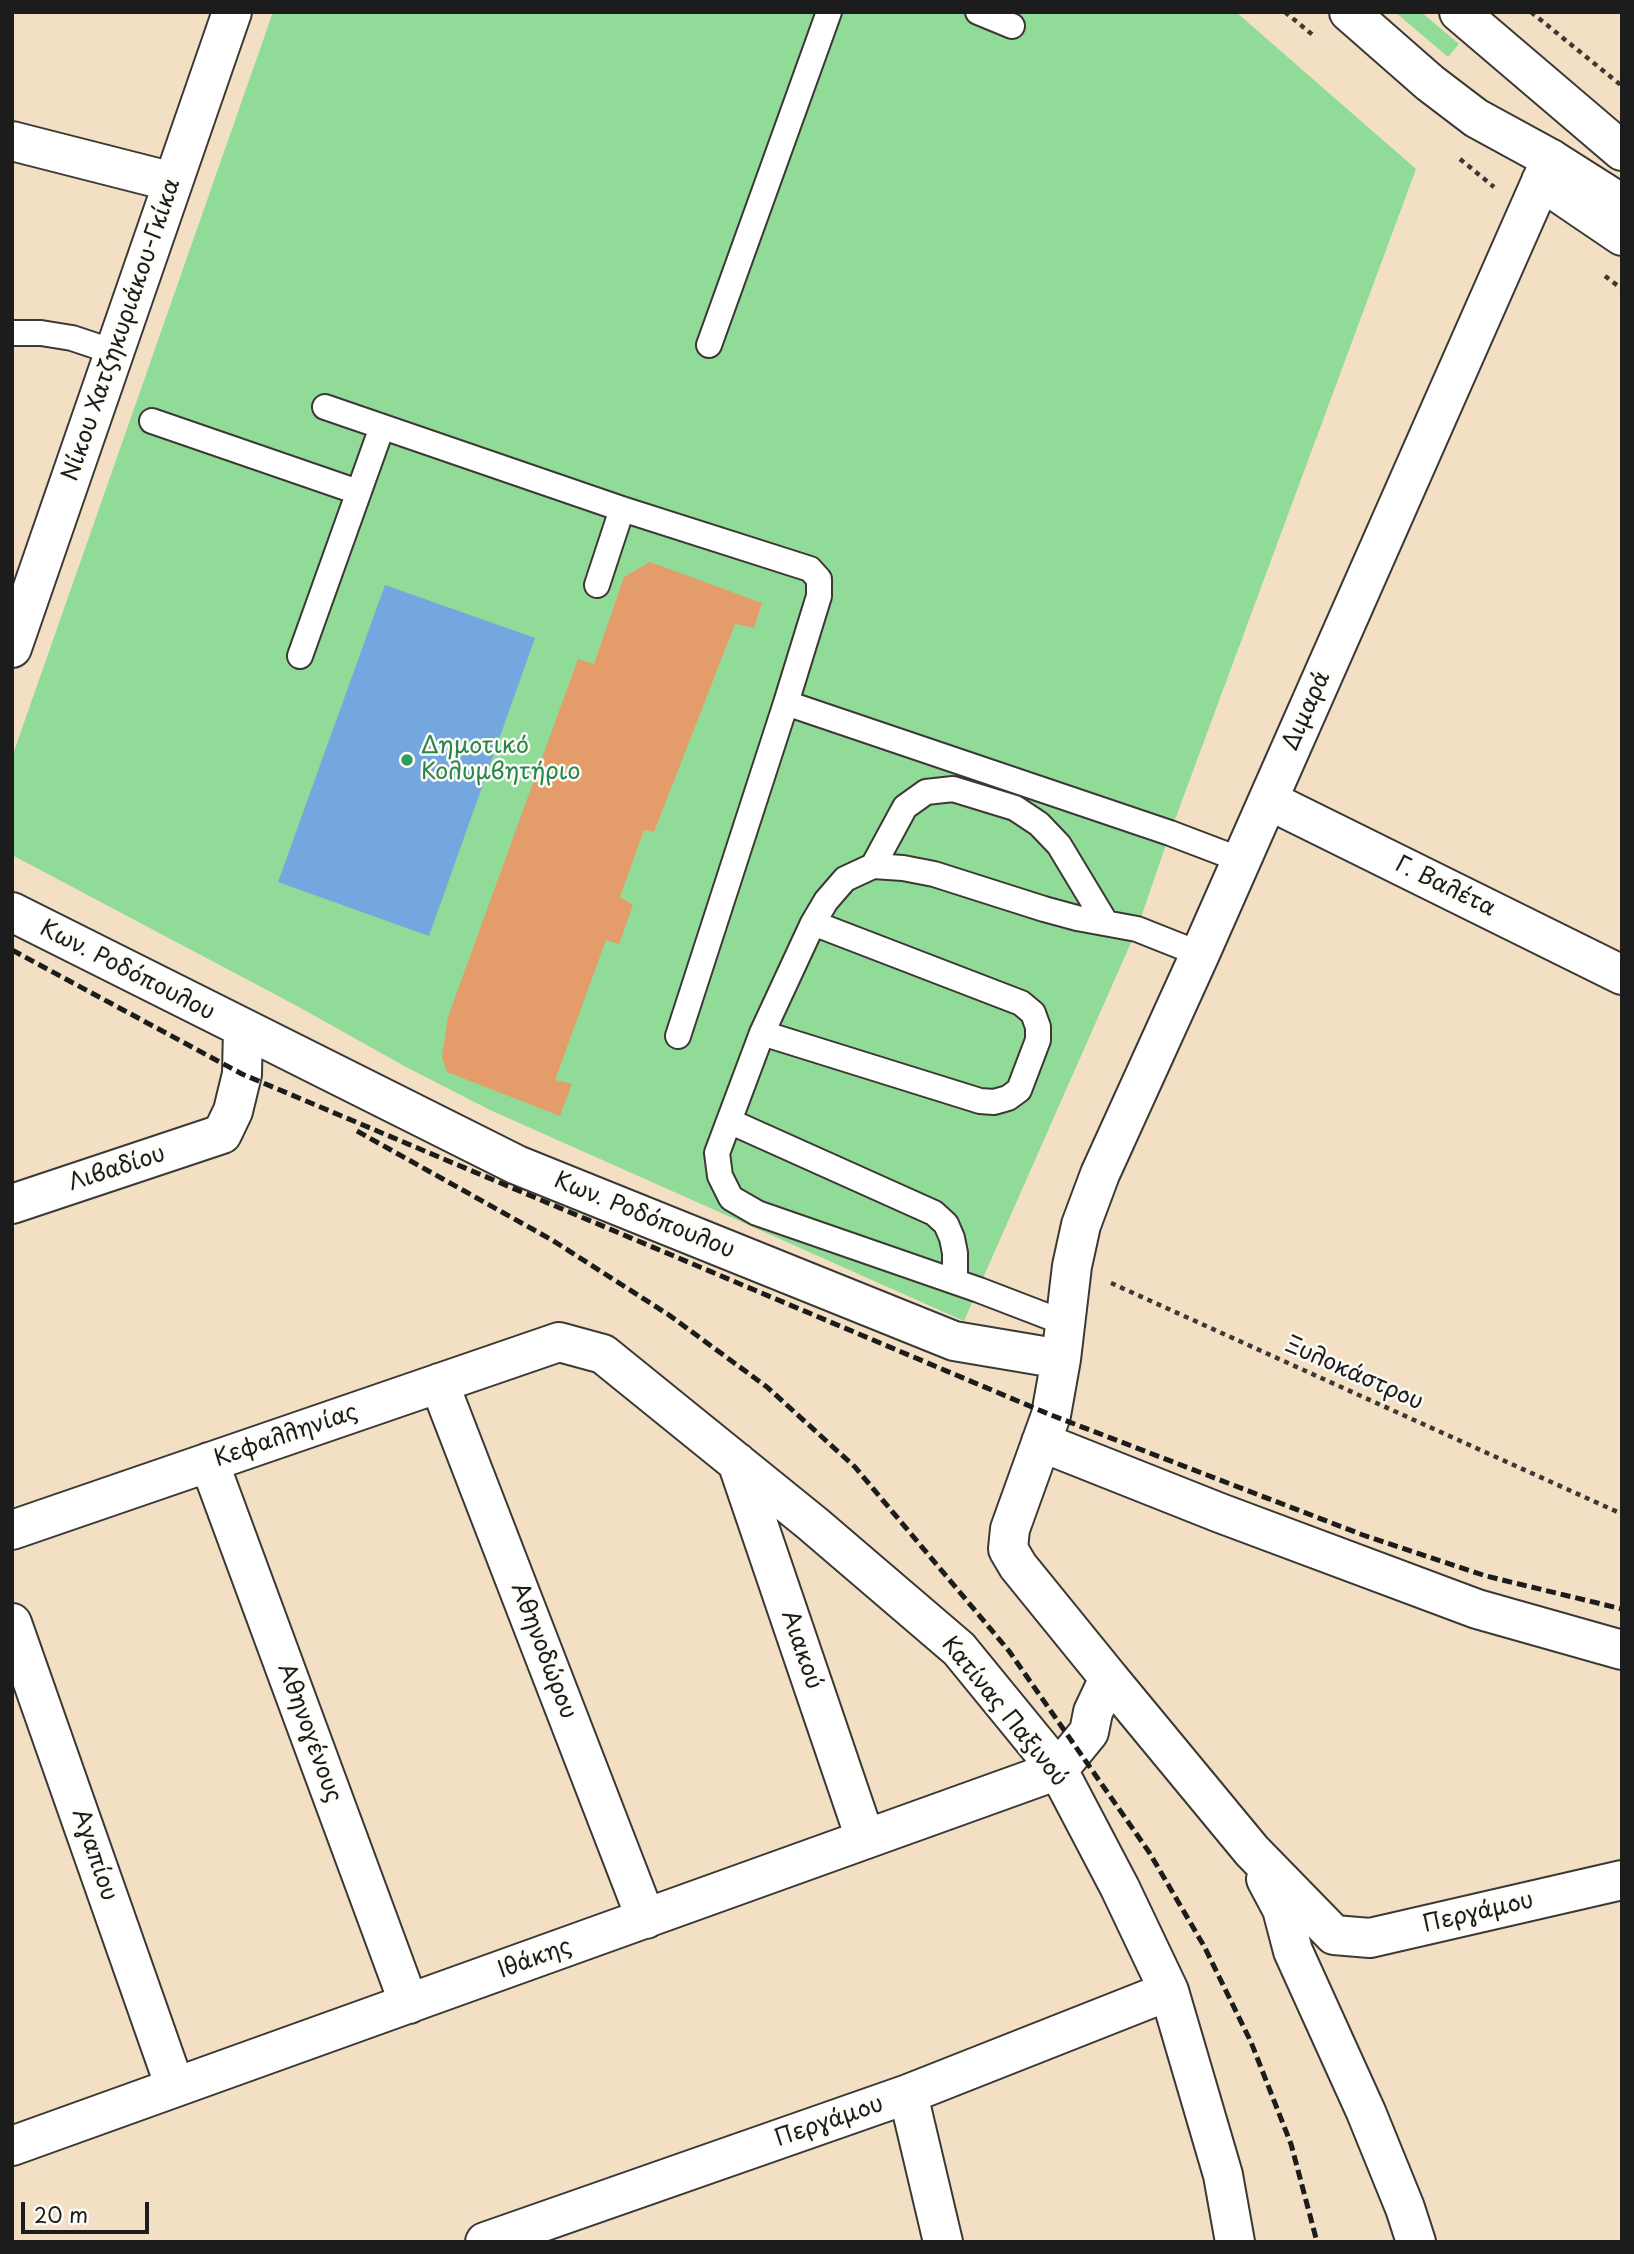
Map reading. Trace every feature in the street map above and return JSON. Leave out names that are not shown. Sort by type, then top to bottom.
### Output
[{"type":"street","name":"Νίκου Χατζηκυριάκου-Γκίκα","points":[[12,648],[232,12]]},
{"type":"street","points":[[1349,12],[1430,83],[1546,170],[1622,236]]},
{"type":"street","points":[[1459,12],[1605,127],[1622,151]]},
{"type":"street","points":[[12,141],[173,182]]},
{"type":"street","points":[[1546,170],[1622,204]]},
{"type":"street","name":"Διμαρά","points":[[1109,1678],[1017,1566],[1008,1549],[1010,1529],[1051,1415],[1072,1266],[1081,1226],[1100,1174],[1546,170]]},
{"type":"street","name":"Γ. Βαλέτα","points":[[1268,800],[1622,975]]},
{"type":"street","name":"Κων. Ροδόπουλου","points":[[12,912],[517,1165],[611,1204],[954,1341],[1063,1341]]},
{"type":"street","name":"Κων. Ροδόπουλου","points":[[222,1134],[233,1111],[242,1074],[243,1028]]},
{"type":"street","name":"Λιβαδίου","points":[[12,1204],[222,1134]]},
{"type":"street","name":"Κεφαλληνίας","points":[[12,1530],[559,1342]]},
{"type":"street","name":"Κατίνας Παξινού","points":[[559,1342],[603,1354],[814,1524],[959,1649],[1058,1770],[1120,1888],[1169,1991],[1223,2175],[1235,2242]]},
{"type":"street","name":"Αθηνοδώρου","points":[[439,1383],[646,1919]]},
{"type":"street","points":[[1041,1442],[1233,1518],[1477,1609],[1622,1650]]},
{"type":"street","name":"Αθηνογένους","points":[[209,1462],[409,2004]]},
{"type":"street","name":"Αιακού","points":[[737,1462],[865,1838]]},
{"type":"street","name":"Αγαπίου","points":[[12,1623],[175,2087]]},
{"type":"street","points":[[1058,1770],[1089,1732],[1093,1712],[1109,1678],[1252,1851],[1282,1909],[1293,1951],[1366,2112],[1416,2242]]},
{"type":"street","name":"Ιθάκης","points":[[12,2146],[1058,1770]]},
{"type":"street","name":"Περγάμου","points":[[1252,1851],[1334,1935],[1370,1938],[1622,1880]]},
{"type":"street","name":"Περγάμου","points":[[485,2242],[908,2094],[1169,1991]]},
{"type":"street","points":[[908,2094],[943,2242]]},
{"type":"lane","points":[[709,345],[830,12]]},
{"type":"lane","points":[[978,12],[1012,26]]},
{"type":"lane","points":[[12,333],[41,333],[72,338],[114,352]]},
{"type":"lane","points":[[325,407],[622,509],[810,569],[819,579],[819,596],[786,704],[678,1036]]},
{"type":"lane","points":[[152,421],[358,492]]},
{"type":"lane","points":[[300,656],[382,427]]},
{"type":"lane","points":[[597,585],[622,509]]},
{"type":"lane","points":[[786,704],[1170,833],[1241,860]]},
{"type":"lane","points":[[873,866],[905,807],[926,792],[953,789],[1015,808],[1039,824],[1059,845],[1107,923]]},
{"type":"lane","points":[[1063,1341],[955,1282],[757,1213],[731,1198],[720,1176],[717,1153],[762,1033],[813,923],[826,901],[845,879],[873,866],[934,874],[1044,909],[1137,929],[1200,954]]},
{"type":"lane","points":[[762,1033],[980,1101],[993,1102],[1008,1098],[1019,1090],[1038,1040],[1038,1027],[1033,1013],[1021,1003],[813,923]]},
{"type":"lane","points":[[729,1121],[934,1213],[946,1224],[952,1238],[955,1282]]},
{"type":"path","points":[[1531,12],[1622,86]]},
{"type":"path","name":"Ξυλοκάστρου","points":[[1072,1266],[1622,1514]]},
{"type":"green space","points":[[273,12],[1236,12],[1416,169],[1170,833],[1137,929],[964,1321],[490,1110],[12,855],[12,757]]},
{"type":"green space","points":[[1395,12],[1421,12],[1459,44],[1448,57]]},
{"type":"water","name":"Δημοτικό Κολυμβητήριο","points":[[385,585],[535,638],[429,936],[278,882]]},
{"type":"building","points":[[650,562],[762,603],[754,628],[735,624],[654,832],[644,830],[620,897],[633,905],[619,944],[606,940],[555,1080],[572,1084],[560,1116],[447,1072],[442,1057],[448,1017],[578,659],[594,664],[624,577]]},
{"type":"railway","points":[[12,950],[242,1074],[1051,1415],[1363,1535],[1486,1576],[1622,1609]]},
{"type":"railway","points":[[357,1131],[552,1240],[669,1315],[767,1387],[855,1467],[1009,1651],[1149,1852],[1204,1946],[1251,2042],[1291,2144],[1317,2242]]},
{"type":"place","name":"Δημοτικό Κολυμβητήριο","points":[[407,760]]}]
